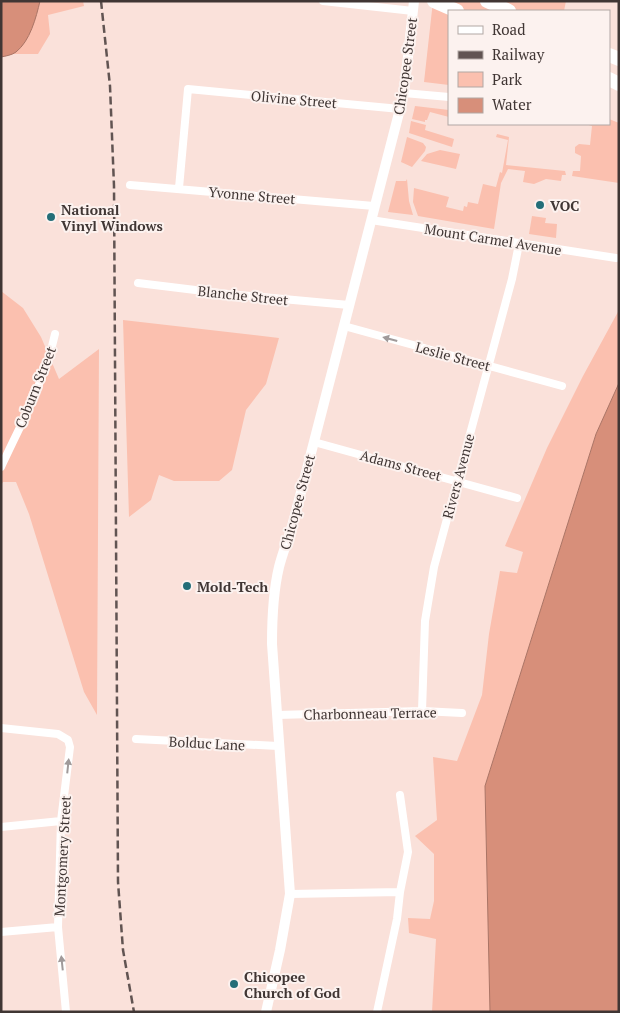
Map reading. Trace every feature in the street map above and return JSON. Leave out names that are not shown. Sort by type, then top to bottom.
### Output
[{"type":"highway","points":[[434,1],[455,10]]},
{"type":"highway","points":[[487,1],[508,10]]},
{"type":"main road","name":"Chicopee Street","points":[[266,1012],[290,894],[278,746],[272,610],[279,567],[314,442],[404,93],[414,6]]},
{"type":"street","points":[[323,1],[414,6]]},
{"type":"street","name":"Olivine Street","points":[[179,188],[188,89],[400,109]]},
{"type":"street","points":[[404,93],[448,97]]},
{"type":"street","name":"Yvonne Street","points":[[130,184],[374,206]]},
{"type":"street","name":"Mount Carmel Avenue","points":[[371,220],[616,258]]},
{"type":"street","name":"Rivers Avenue","points":[[422,711],[424,621],[434,567],[520,244]]},
{"type":"street","name":"Blanche Street","points":[[138,283],[350,305]]},
{"type":"street","name":"Leslie Street","points":[[344,326],[562,386]]},
{"type":"street","name":"Coburn Street","points":[[1,467],[32,398],[55,334]]},
{"type":"street","name":"Adams Street","points":[[314,442],[517,498]]},
{"type":"street","name":"Charbonneau Terrace","points":[[277,715],[422,711],[462,713]]},
{"type":"street","name":"Montgomery Street","points":[[1,728],[58,734],[68,740],[70,747],[61,821],[58,927],[66,1012]]},
{"type":"street","name":"Bolduc Lane","points":[[136,739],[278,746]]},
{"type":"street","points":[[377,1012],[397,919],[408,852],[400,796]]},
{"type":"street","points":[[1,827],[61,821]]},
{"type":"street","points":[[290,894],[400,892]]},
{"type":"street","points":[[1,932],[58,927]]},
{"type":"green space","points":[[40,1],[83,1],[84,6],[48,15],[50,34],[38,54],[12,54],[22,45],[26,38]]},
{"type":"green space","points":[[433,1],[566,1],[564,10],[448,10],[448,85],[424,82]]},
{"type":"green space","points":[[415,106],[448,110],[448,117],[430,112],[425,122],[412,119]]},
{"type":"green space","points":[[610,119],[619,123],[619,183],[572,176],[573,171],[580,171],[581,156],[575,153],[575,147],[579,144],[590,145],[592,126],[588,125],[610,125]]},
{"type":"green space","points":[[411,121],[426,125],[425,130],[454,139],[452,147],[409,133]]},
{"type":"green space","points":[[497,134],[509,137],[506,165],[565,171],[566,175],[562,175],[561,181],[546,179],[534,184],[523,182],[525,171],[508,169],[501,183],[494,229],[418,216],[413,202],[414,188],[449,197],[446,207],[463,211],[464,206],[467,207],[468,202],[478,204],[483,184],[496,187],[500,172],[502,173],[508,140],[496,137]]},
{"type":"green space","points":[[407,137],[423,143],[426,147],[412,167],[401,162]]},
{"type":"green space","points":[[440,150],[460,154],[456,169],[421,161],[427,154]]},
{"type":"green space","points":[[407,179],[409,201],[413,215],[388,212],[396,181],[406,181]]},
{"type":"green space","points":[[532,216],[546,218],[545,223],[557,224],[556,238],[529,234]]},
{"type":"green space","points":[[1,291],[23,308],[41,337],[59,379],[99,349],[97,715],[84,692],[29,514],[16,482],[3,482],[1,485]]},
{"type":"green space","points":[[619,310],[619,383],[596,434],[485,786],[490,1012],[432,1012],[436,939],[409,933],[408,918],[430,919],[434,901],[434,854],[415,836],[437,820],[433,757],[457,761],[482,695],[489,634],[500,571],[517,573],[523,552],[505,546],[547,448]]},
{"type":"green space","points":[[123,320],[279,338],[266,384],[246,410],[232,470],[219,481],[174,481],[159,475],[151,500],[129,517]]},
{"type":"water","points":[[1,1],[40,1],[29,36],[25,42],[14,53],[1,57]]},
{"type":"water","points":[[619,383],[619,1012],[490,1012],[485,786],[596,434]]},
{"type":"railway","points":[[101,1],[110,86],[114,186],[118,882],[123,950],[134,1012]]},
{"type":"place","name":"VOC","points":[[540,205]]},
{"type":"place","name":"National Vinyl Windows","points":[[51,217]]},
{"type":"place","name":"Mold-Tech","points":[[187,586]]},
{"type":"place","name":"Chicopee Church of God","points":[[234,984]]}]
